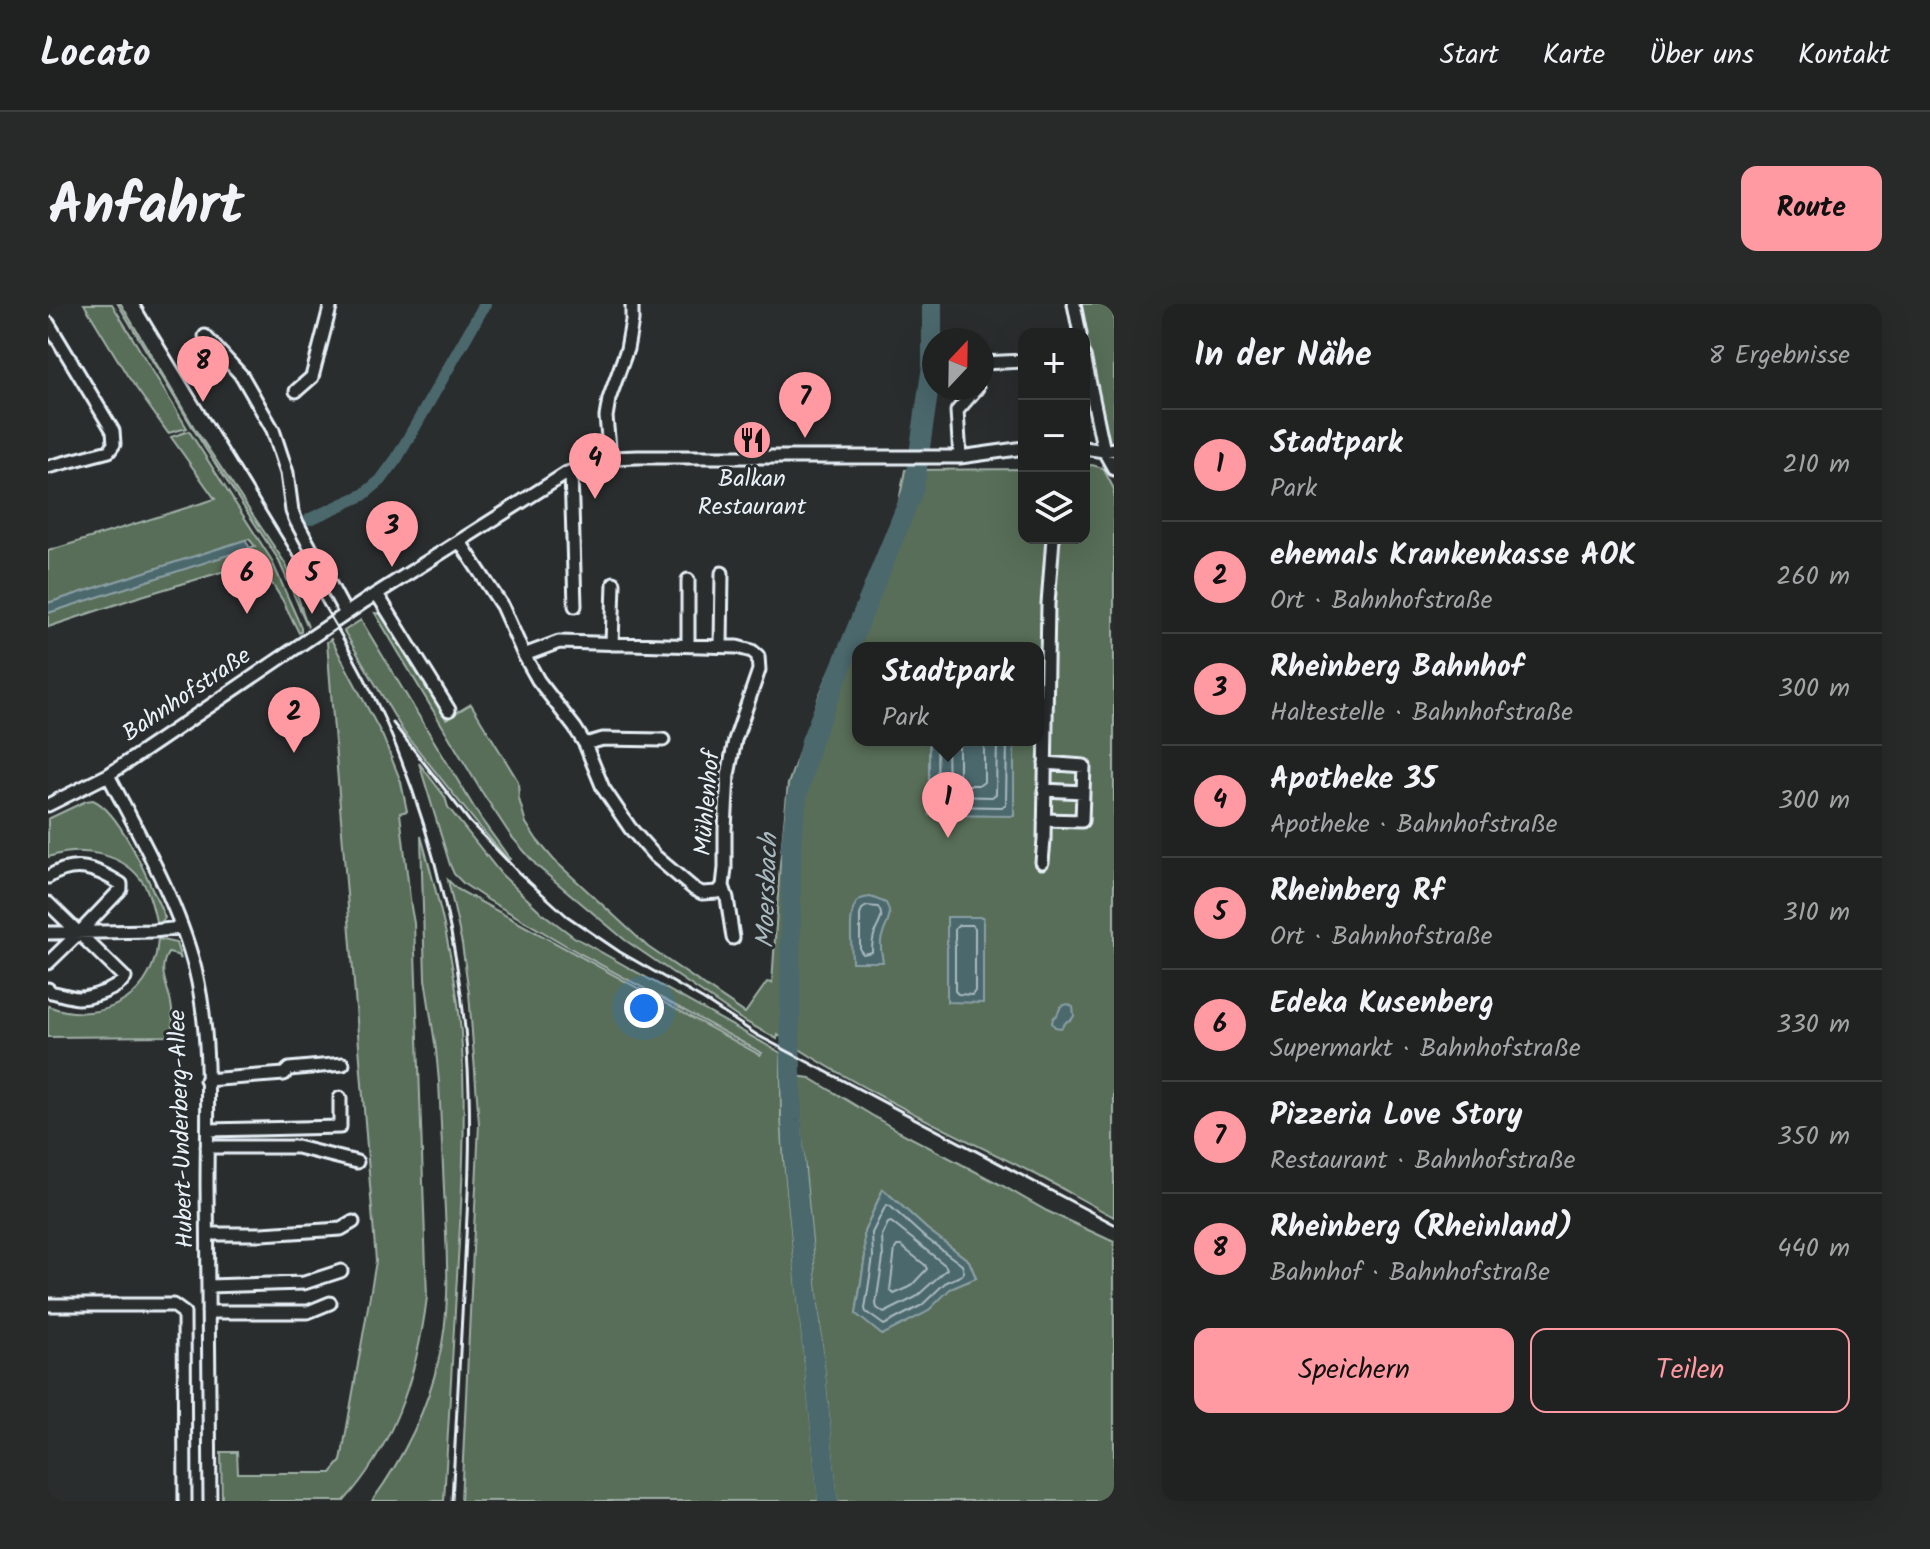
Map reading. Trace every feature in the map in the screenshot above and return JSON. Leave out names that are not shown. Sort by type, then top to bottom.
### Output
[{"type":"street","points":[[296,391],[312,377],[331,304]]},
{"type":"street","points":[[610,458],[606,417],[609,399],[627,349],[632,304]]},
{"type":"street","points":[[1074,304],[1079,328]]},
{"type":"street","points":[[48,323],[113,431],[114,444],[109,451],[48,467]]},
{"type":"street","points":[[205,336],[242,376],[273,430],[287,473],[296,521],[346,614]]},
{"type":"street","points":[[994,362],[1018,361]]},
{"type":"street","points":[[1090,379],[1114,469]]},
{"type":"street","points":[[960,457],[957,411],[967,400]]},
{"type":"street","name":"Bahnhofstraße","points":[[48,805],[108,775],[377,594],[571,472],[596,462],[610,458],[960,457],[1018,449]]},
{"type":"street","points":[[571,472],[575,606]]},
{"type":"street","name":"Mühlenhof","points":[[460,542],[502,606],[538,680],[585,744],[603,788],[630,828],[655,856],[694,889],[702,893],[718,892],[723,886]]},
{"type":"street","points":[[1042,862],[1048,604],[1053,544]]},
{"type":"street","points":[[721,646],[722,573]]},
{"type":"street","points":[[688,580],[688,645]]},
{"type":"street","points":[[612,644],[614,583]]},
{"type":"street","points":[[377,594],[449,710]]},
{"type":"street","name":"Mühlenhof","points":[[524,655],[559,642],[737,647],[758,656],[751,695],[735,740],[728,775],[723,886],[733,938]]},
{"type":"street","points":[[585,744],[603,739],[663,740]]},
{"type":"street","points":[[1044,820],[1082,821],[1084,766],[1045,763]]},
{"type":"street","name":"Hubert-Underberg-Allee","points":[[108,775],[181,928],[200,993],[208,1130],[210,1501]]},
{"type":"street","points":[[1044,790],[1083,792]]},
{"type":"street","points":[[48,877],[60,869],[79,867],[105,874],[121,884],[121,889],[48,963]]},
{"type":"street","points":[[48,903],[125,978],[123,983],[109,990],[80,998],[48,989]]},
{"type":"street","points":[[48,933],[181,928]]},
{"type":"street","points":[[206,1080],[284,1074],[289,1069],[343,1064]]},
{"type":"street","points":[[208,1130],[340,1127],[340,1098]]},
{"type":"street","points":[[207,1147],[297,1147],[357,1162]]},
{"type":"street","points":[[208,1234],[341,1229],[353,1222]]},
{"type":"street","points":[[208,1286],[304,1283],[341,1271]]},
{"type":"street","points":[[208,1312],[308,1312],[330,1303]]},
{"type":"street","points":[[48,1305],[173,1305],[184,1313],[185,1501]]},
{"type":"green space","points":[[84,304],[112,304],[187,428],[168,433],[127,375]]},
{"type":"green space","points":[[118,304],[121,304],[195,429],[285,563],[308,627],[278,559],[205,448]]},
{"type":"green space","points":[[1080,304],[1114,304],[1114,457],[1107,438],[1090,354],[1090,328],[1085,328]]},
{"type":"green space","points":[[189,431],[271,559],[301,632],[258,561],[48,627],[48,613],[255,546],[249,539],[48,603],[48,551],[215,499],[171,437]]},
{"type":"green space","points":[[1090,465],[1103,468],[1114,489],[1114,1217],[871,1091],[778,1035],[777,1039],[739,1018],[625,940],[537,866],[511,836],[375,613],[382,614],[446,719],[471,704],[518,781],[526,823],[554,860],[648,947],[745,1013],[767,982],[772,983],[788,784],[819,696],[881,553],[898,507],[905,470],[1018,469],[1018,544],[1090,544]]},
{"type":"green space","points":[[361,620],[481,819],[510,859],[478,825],[403,731],[344,631]]},
{"type":"green space","points":[[331,639],[383,737],[401,782],[407,811],[400,813],[414,923],[427,1297],[417,1352],[401,1406],[377,1456],[344,1501],[222,1501],[221,1452],[237,1452],[238,1473],[331,1473],[341,1461],[376,1261],[327,642]]},
{"type":"green space","points":[[419,763],[445,797],[448,807],[501,874],[542,913],[574,937],[781,1053],[784,1161],[819,1501],[461,1501],[479,1124],[469,993],[448,880],[457,889],[760,1055],[762,1053],[579,953],[464,884],[450,865]]},
{"type":"green space","points":[[93,800],[115,819],[135,853],[165,918],[157,926],[144,884],[135,873],[114,858],[88,852],[48,857],[48,819]]},
{"type":"green space","points":[[421,836],[451,959],[463,1063],[462,1185],[444,1501],[372,1501],[404,1450],[428,1397],[443,1340],[447,1303],[439,1082],[425,979]]},
{"type":"green space","points":[[158,939],[176,943],[181,959],[168,953],[163,966],[172,1007],[173,1036],[48,1037],[48,1006],[65,1011],[98,1011],[127,999],[148,975]]},
{"type":"green space","points":[[796,1076],[810,1078],[898,1131],[1047,1211],[1114,1242],[1114,1501],[837,1501]],"holes":[[[883,1189],[927,1229],[969,1261],[976,1278],[950,1289],[856,1314],[865,1256],[864,1232]]]},
{"type":"water","points":[[245,540],[250,548],[48,613],[48,603]]},
{"type":"water","points":[[929,746],[1014,746],[1014,816],[929,815]]},
{"type":"water","points":[[871,897],[886,903],[889,914],[881,941],[883,962],[852,962],[852,912],[860,900]]},
{"type":"water","points":[[947,917],[983,917],[983,1003],[947,1002]]},
{"type":"water","points":[[1068,1004],[1073,1007],[1074,1016],[1061,1028],[1055,1027],[1053,1018],[1061,1006]]},
{"type":"water","points":[[883,1189],[927,1229],[969,1261],[976,1278],[950,1289],[927,1312],[882,1335],[856,1314],[865,1256],[864,1232]]},
{"type":"waterway","points":[[310,519],[363,495],[381,480],[397,458],[485,304]]},
{"type":"waterway","name":"Moersbach","points":[[828,1501],[792,1121],[791,846],[797,797],[811,741],[914,488],[932,366],[932,304]]},
{"type":"railway","points":[[140,304],[361,671],[402,762],[444,900],[461,995],[469,1091],[467,1207],[452,1501]]},
{"type":"railway","points":[[393,723],[470,822],[518,872],[567,916],[757,1035],[1114,1224]]},
{"type":"place","name":"Rheinberg (Rheinland)","points":[[203,402]]},
{"type":"place","name":"Pizzeria Love Story","points":[[805,438]]},
{"type":"place","name":"Balkan Restaurant","points":[[752,440]]},
{"type":"place","name":"Apotheke 35","points":[[595,499]]},
{"type":"place","name":"Rheinberg Bahnhof","points":[[392,567]]},
{"type":"place","name":"Edeka Kusenberg","points":[[247,614]]},
{"type":"place","name":"Rheinberg Rf","points":[[312,614]]},
{"type":"place","name":"ehemals Krankenkasse AOK","points":[[294,753]]},
{"type":"place","name":"Stadtpark","points":[[948,838]]}]
